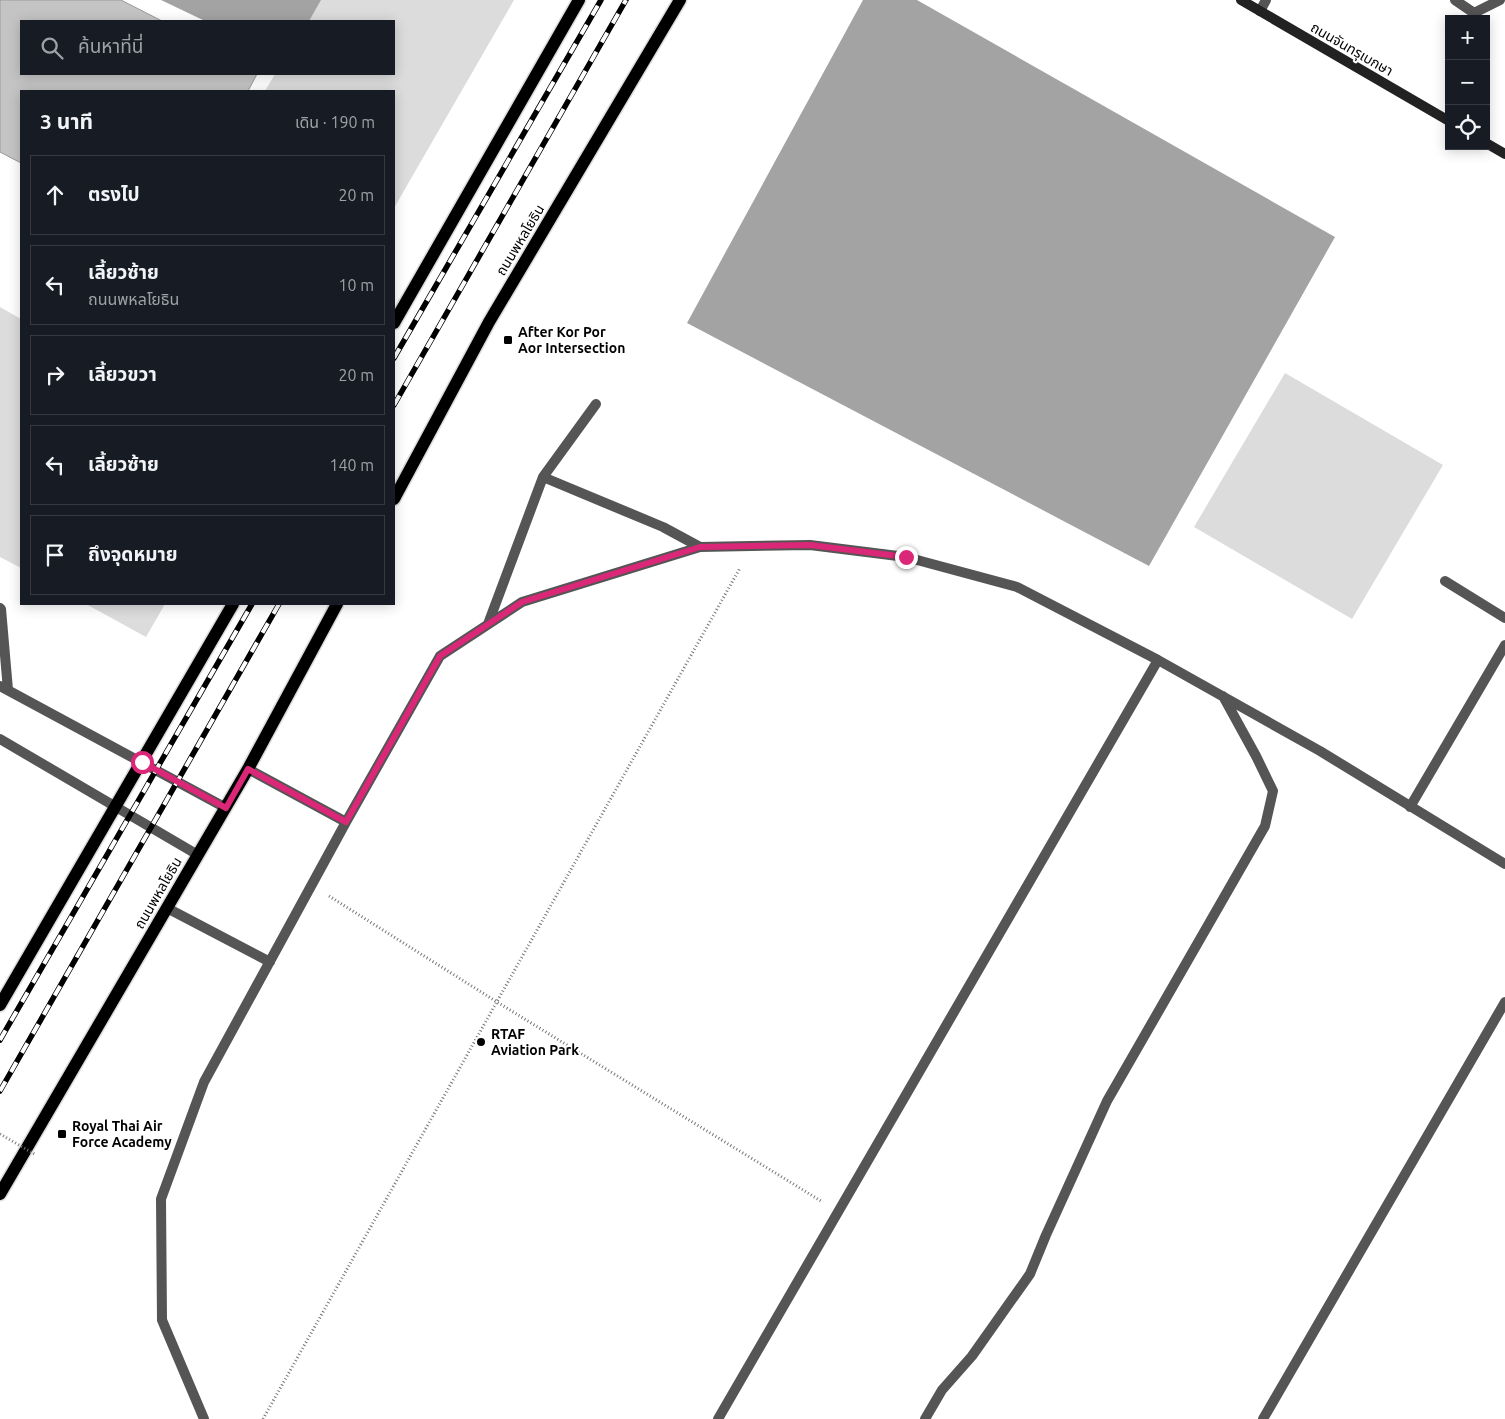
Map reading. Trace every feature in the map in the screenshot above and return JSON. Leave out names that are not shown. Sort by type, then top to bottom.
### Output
[{"type":"main road","points":[[395,321],[579,0]]},
{"type":"main road","name":"ถนนพหลโยธิน","points":[[395,497],[489,322],[680,0]]},
{"type":"main road","name":"ถนนจันทรุเบกษา","points":[[1241,0],[1445,119]]},
{"type":"main road","points":[[1490,145],[1505,154]]},
{"type":"main road","points":[[0,1005],[232,605]]},
{"type":"main road","name":"ถนนพหลโยธิน","points":[[0,1194],[226,808],[336,605]]},
{"type":"lane","points":[[1260,11],[1266,0]]},
{"type":"lane","points":[[1455,0],[1474,13],[1500,0]]},
{"type":"lane","points":[[488,624],[543,477],[596,404]]},
{"type":"lane","points":[[543,477],[663,527],[700,547]]},
{"type":"lane","points":[[204,1419],[162,1320],[161,1199],[204,1082],[311,885],[440,656],[522,602],[700,547],[810,545],[906,557],[1017,587],[1158,660],[1320,751],[1505,864]]},
{"type":"lane","points":[[1446,581],[1505,618]]},
{"type":"lane","points":[[0,608],[4,688],[226,808]]},
{"type":"lane","points":[[1410,807],[1505,645]]},
{"type":"lane","points":[[718,1419],[1158,660]]},
{"type":"lane","points":[[925,1419],[942,1390],[972,1356],[1030,1274],[1107,1101],[1265,826],[1273,790],[1222,696]]},
{"type":"lane","points":[[0,739],[198,855]]},
{"type":"lane","points":[[248,769],[346,822]]},
{"type":"lane","points":[[167,908],[270,962]]},
{"type":"lane","points":[[1263,1419],[1505,1002]]},
{"type":"path","points":[[263,1419],[752,546]]},
{"type":"path","points":[[311,885],[838,1212]]},
{"type":"path","points":[[0,1134],[36,1155]]},
{"type":"shaded area","points":[[161,0],[321,0],[310,20],[203,20]]},
{"type":"shaded area","points":[[319,0],[514,0],[395,206],[395,90],[266,90],[274,75],[395,75],[395,20],[308,20]]},
{"type":"shaded area","points":[[863,0],[917,0],[1335,237],[1149,566],[687,323]]},
{"type":"shaded area","points":[[0,307],[20,318],[20,567],[0,557]]},
{"type":"shaded area","points":[[1285,373],[1443,465],[1352,619],[1194,527]]},
{"type":"shaded area","points":[[88,605],[164,605],[146,637]]},
{"type":"building","points":[[0,0],[121,0],[160,20],[20,20],[20,75],[256,75],[249,90],[20,90],[20,162],[0,152]]},
{"type":"railway","points":[[395,356],[601,0]]},
{"type":"railway","points":[[395,403],[626,0]]},
{"type":"railway","points":[[0,1040],[251,605]]},
{"type":"railway","points":[[0,1091],[278,605]]},
{"type":"place","name":"After Kor Por Aor Intersection","points":[[508,340]]},
{"type":"place","name":"RTAF Aviation Park","points":[[481,1042]]},
{"type":"place","name":"Royal Thai Air Force Academy","points":[[62,1134]]},
{"type":"route","points":[[142,762],[226,808],[248,769],[346,822],[440,656],[522,602],[700,547],[810,545],[906,557]]}]
